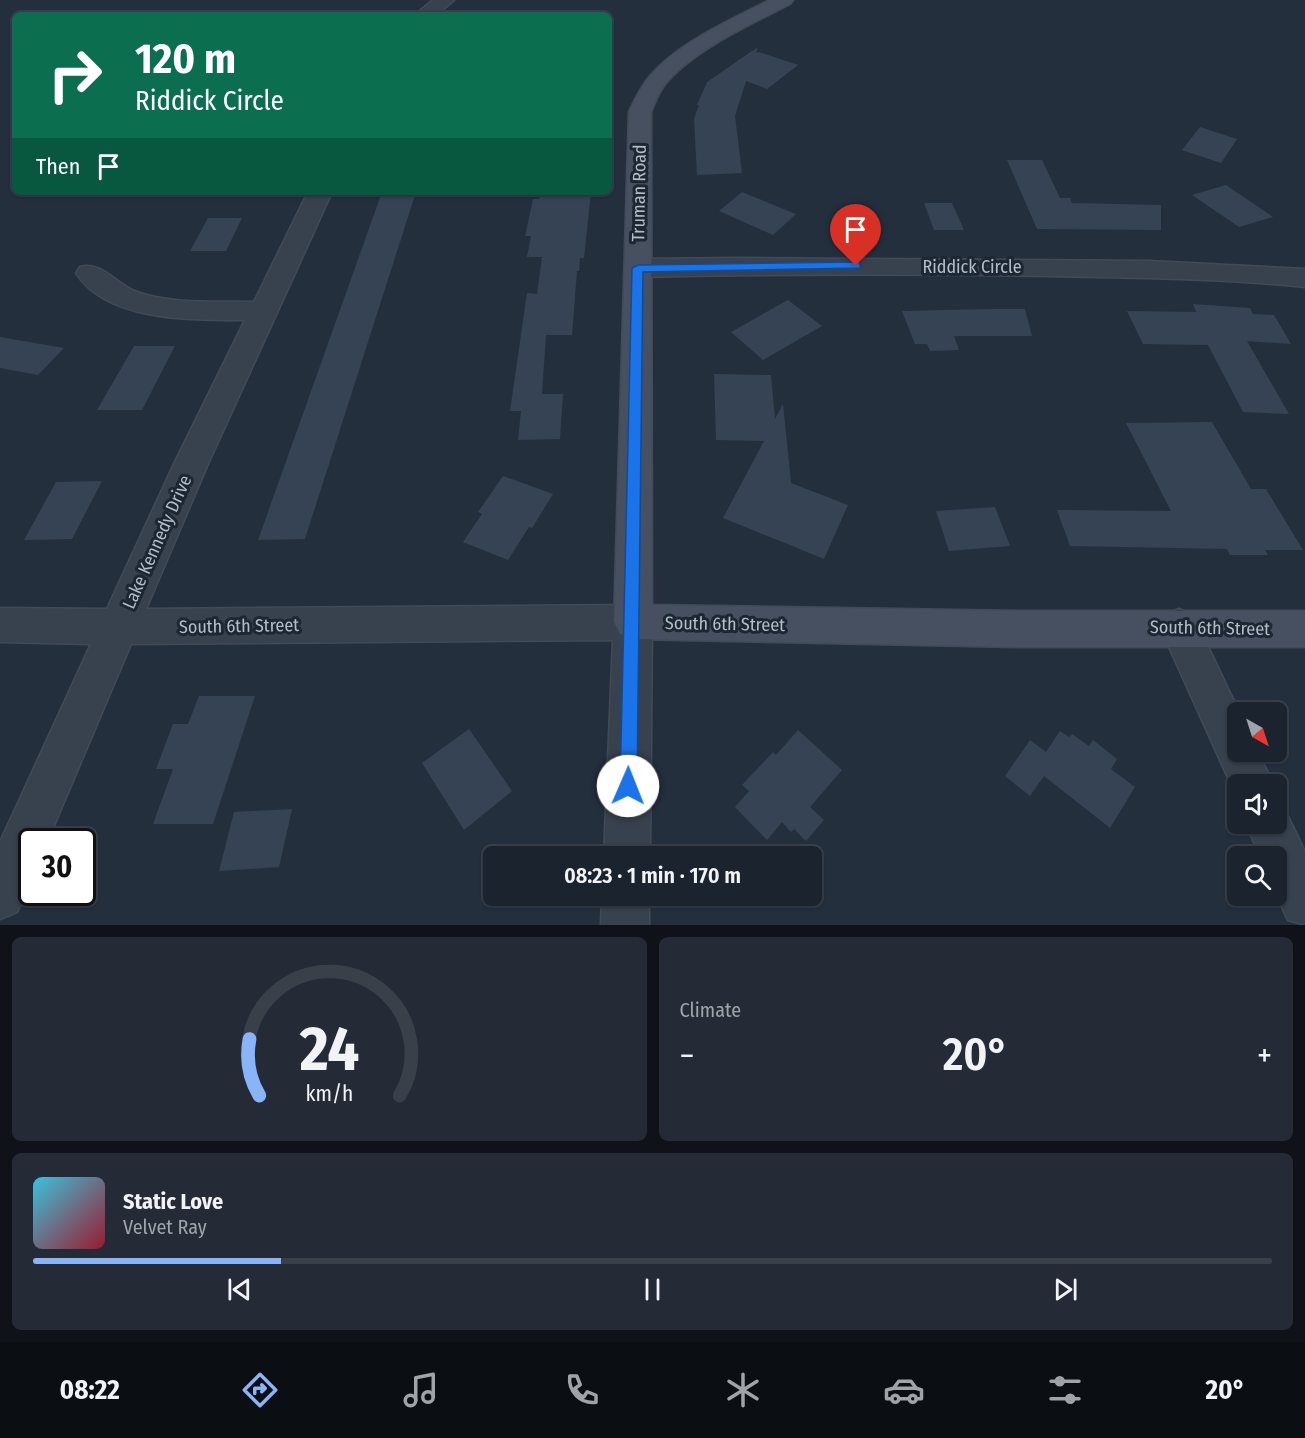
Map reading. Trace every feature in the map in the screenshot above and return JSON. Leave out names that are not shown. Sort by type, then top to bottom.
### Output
[{"type":"street","points":[[428,12],[445,0]]},
{"type":"street","name":"Truman Road","points":[[627,846],[633,622],[640,112],[648,94],[660,77],[677,62],[784,0]]},
{"type":"street","name":"Lake Kennedy Drive","points":[[0,895],[191,464],[319,195]]},
{"type":"street","name":"Riddick Circle","points":[[638,268],[1023,267],[1195,270],[1305,278]]},
{"type":"street","points":[[89,273],[123,297],[146,305],[168,308],[263,311]]},
{"type":"street","name":"South 6th Street","points":[[0,625],[119,627],[633,622],[1022,629],[1179,627],[1305,630]]},
{"type":"street","points":[[1179,627],[1246,774]]},
{"type":"street","points":[[1273,834],[1305,903]]},
{"type":"street","points":[[625,925],[626,906]]},
{"type":"building","points":[[758,47],[756,53],[798,65],[767,89],[746,81],[735,116],[742,173],[697,175],[694,119],[699,105],[697,105],[707,82]]},
{"type":"building","points":[[1200,127],[1237,139],[1221,163],[1182,150]]},
{"type":"building","points":[[1007,160],[1042,160],[1060,198],[1070,198],[1072,203],[1161,205],[1161,230],[1037,229]]},
{"type":"building","points":[[1226,185],[1273,217],[1239,227],[1192,195]]},
{"type":"building","points":[[742,192],[796,214],[773,235],[719,211]]},
{"type":"building","points":[[381,195],[415,195],[305,539],[258,540]]},
{"type":"building","points":[[540,195],[591,195],[584,258],[580,258],[579,271],[577,271],[572,335],[546,335],[542,394],[563,394],[560,439],[518,440],[521,411],[510,411],[527,293],[537,294],[542,257],[527,257],[531,236],[525,236],[533,199],[539,199]]},
{"type":"building","points":[[924,203],[952,203],[964,230],[934,230]]},
{"type":"building","points":[[208,218],[242,218],[226,251],[190,251]]},
{"type":"building","points":[[788,300],[822,326],[763,360],[731,332]]},
{"type":"building","points":[[1193,304],[1250,308],[1253,314],[1274,315],[1291,344],[1247,341],[1289,414],[1243,412],[1208,345],[1143,344],[1127,311],[1196,312]]},
{"type":"building","points":[[1025,309],[1032,336],[954,336],[959,350],[930,351],[927,344],[915,344],[902,311]]},
{"type":"building","points":[[0,337],[64,348],[38,375],[0,368]]},
{"type":"building","points":[[134,346],[175,346],[142,410],[97,410]]},
{"type":"building","points":[[714,374],[771,375],[775,419],[783,404],[791,483],[848,505],[824,559],[723,518],[764,441],[716,440]]},
{"type":"building","points":[[1212,422],[1251,489],[1266,489],[1303,550],[1265,550],[1268,555],[1230,555],[1227,549],[1070,546],[1057,510],[1171,511],[1126,423]]},
{"type":"building","points":[[503,476],[553,494],[532,528],[529,527],[508,560],[463,542],[482,514],[478,512]]},
{"type":"building","points":[[102,481],[72,539],[24,540],[56,482]]},
{"type":"building","points":[[995,507],[1010,546],[949,551],[936,511]]},
{"type":"building","points":[[199,696],[255,696],[213,824],[153,824],[173,769],[156,769],[173,724],[188,724]]},
{"type":"building","points":[[469,729],[512,791],[464,830],[422,763]]},
{"type":"building","points":[[798,730],[842,770],[810,807],[824,820],[806,841],[794,829],[791,832],[782,822],[767,840],[735,807],[749,791],[742,785],[773,752],[776,755]]},
{"type":"building","points":[[1060,731],[1069,737],[1072,734],[1089,746],[1093,740],[1117,759],[1111,769],[1135,787],[1110,828],[1044,776],[1030,796],[1005,776],[1030,740],[1046,752]]},
{"type":"building","points":[[292,809],[279,867],[219,871],[234,812]]},
{"type":"route","points":[[628,786],[633,622],[638,268],[856,266]]}]
